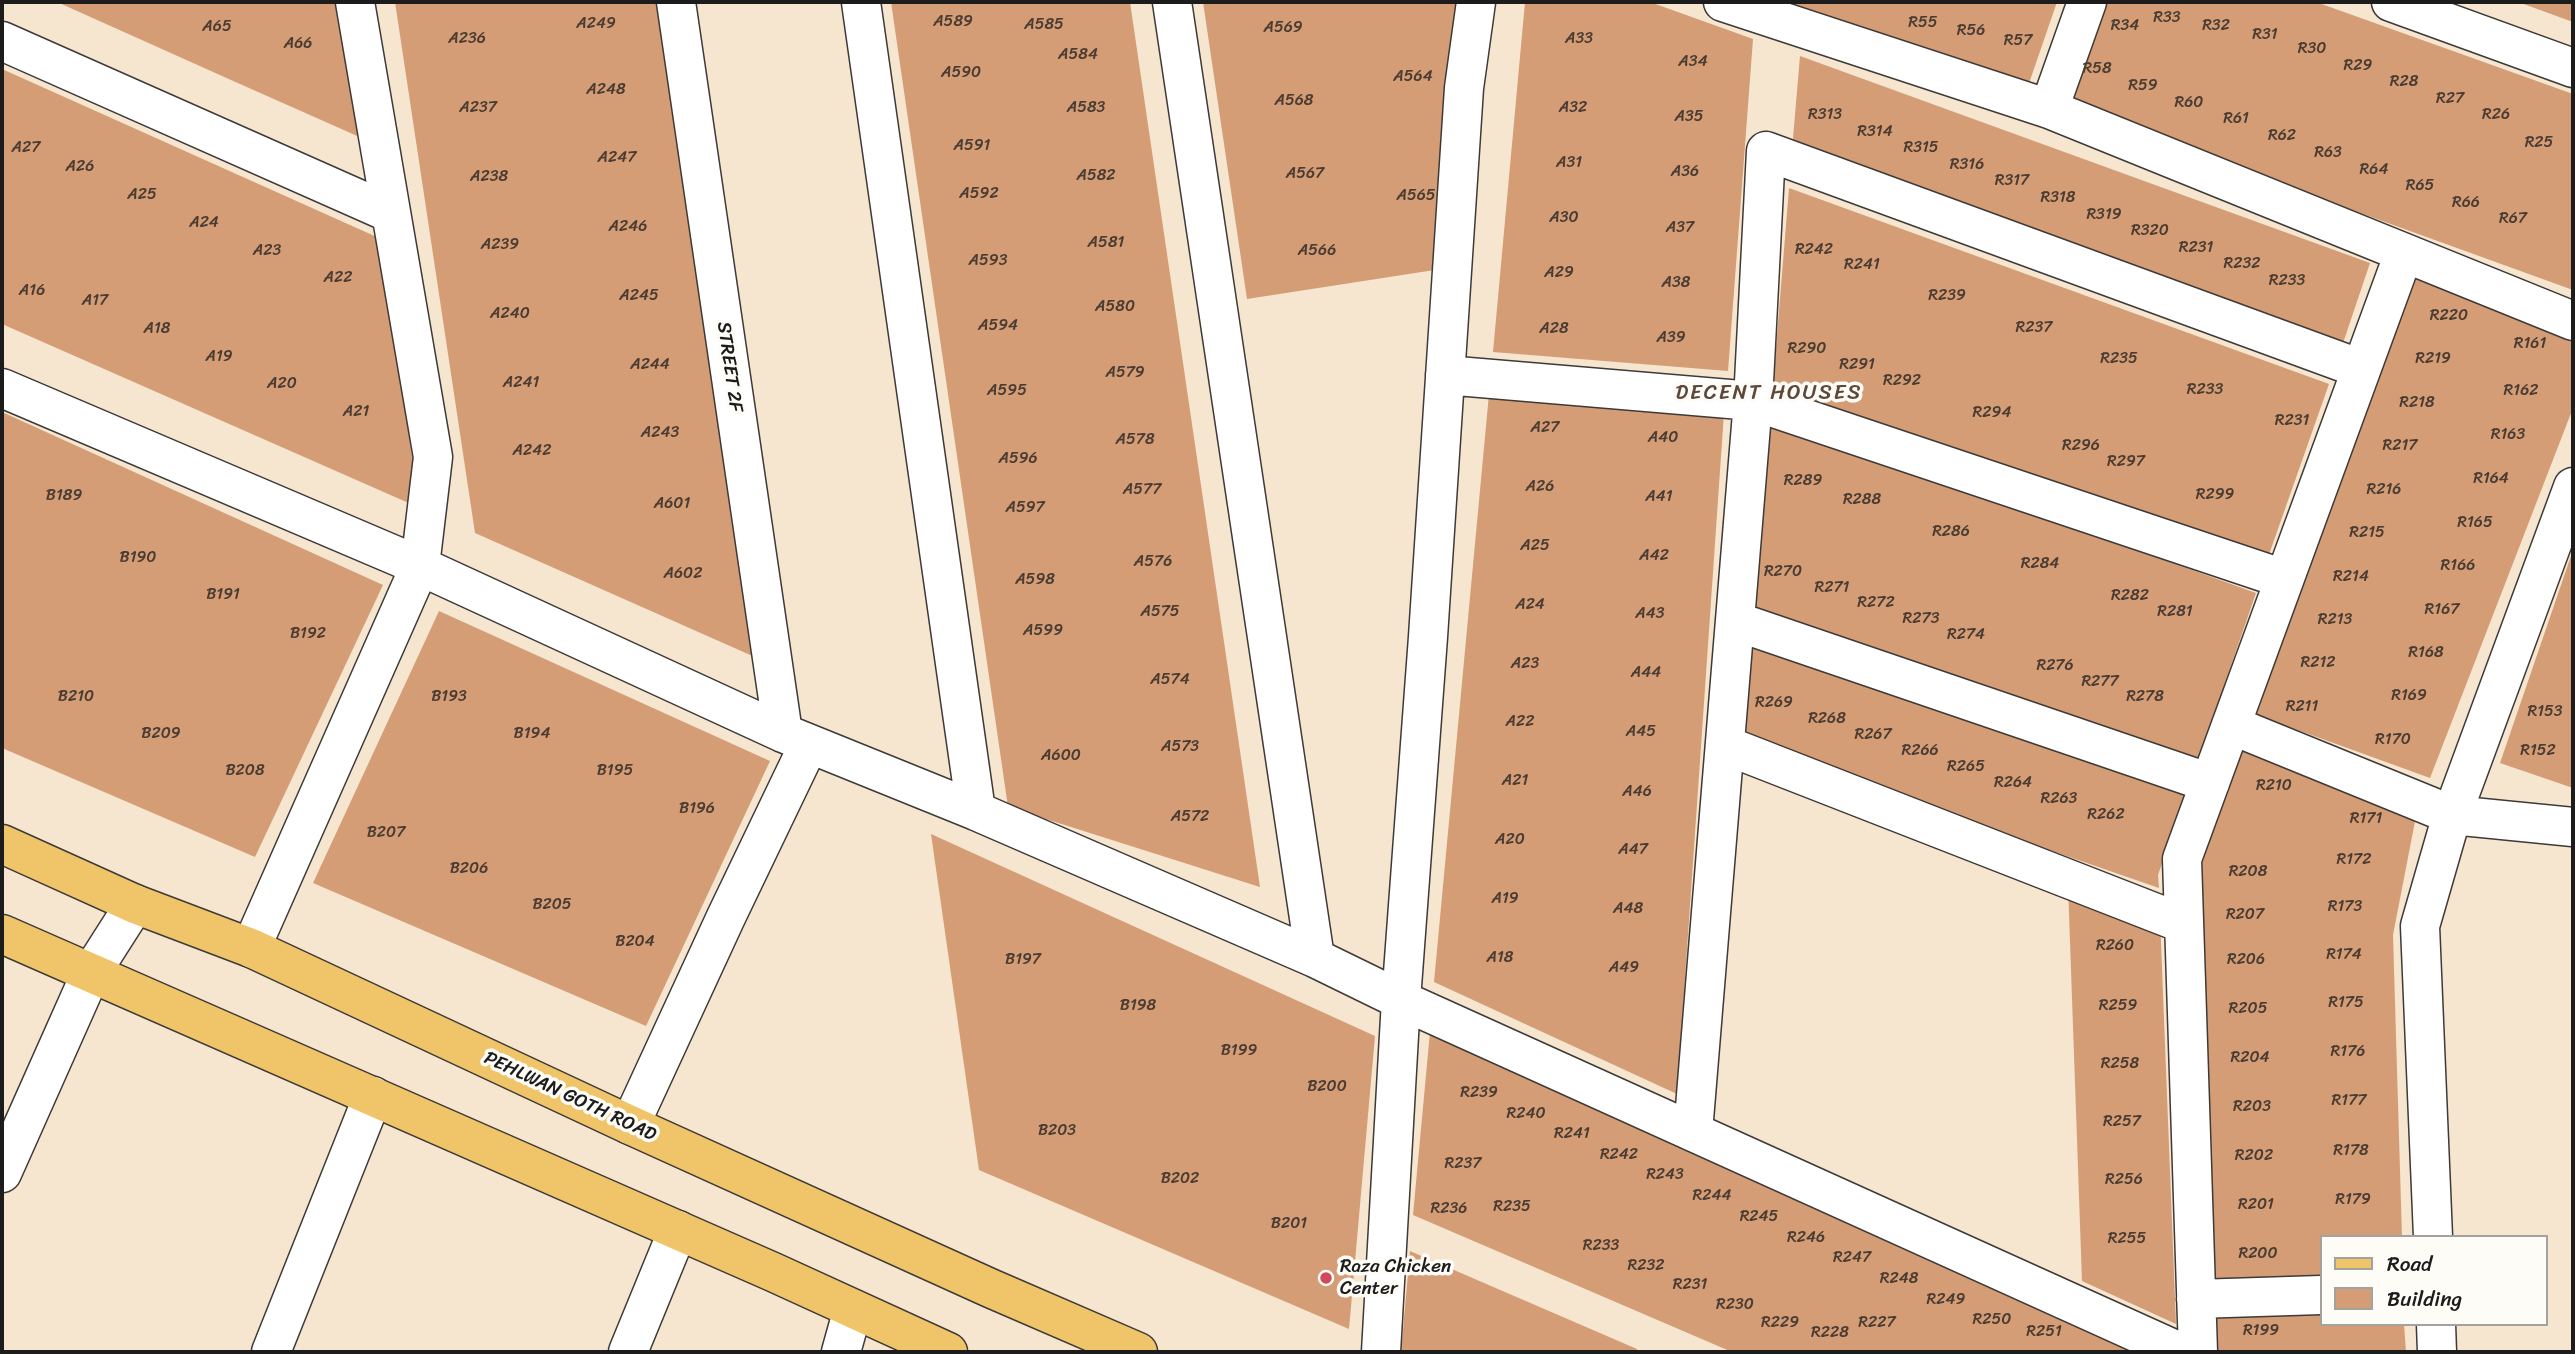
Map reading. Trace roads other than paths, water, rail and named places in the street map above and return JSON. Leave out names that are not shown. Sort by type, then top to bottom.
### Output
[{"type":"main road","name":"PEHLWAN GOTH ROAD","points":[[2,844],[135,904],[251,948],[990,1289],[1138,1352]]},
{"type":"main road","points":[[2,934],[678,1230],[948,1352]]},
{"type":"street","points":[[251,948],[420,566],[433,457],[355,2]]},
{"type":"street","name":"STREET 2F","points":[[676,2],[796,739]]},
{"type":"street","points":[[861,2],[976,811]]},
{"type":"street","points":[[1172,2],[1315,958]]},
{"type":"street","points":[[1381,1352],[1401,1000],[1464,88],[1476,2]]},
{"type":"street","points":[[1723,2],[2049,109],[2573,321]]},
{"type":"street","points":[[2049,109],[2087,2]]},
{"type":"street","points":[[2391,2],[2573,68]]},
{"type":"street","points":[[2,41],[390,213]]},
{"type":"street","points":[[1693,1132],[1753,401],[1766,151],[2361,369]]},
{"type":"street","points":[[2198,1352],[2182,859],[2404,253]]},
{"type":"street","points":[[1445,375],[1753,401],[2284,579]]},
{"type":"street","points":[[2,388],[420,566],[796,739],[976,811],[1315,958],[1401,1000],[2180,1352]]},
{"type":"street","points":[[2433,1235],[2420,926],[2452,815],[2573,487]]},
{"type":"street","points":[[1735,621],[2210,783]]},
{"type":"street","points":[[2231,724],[2452,815],[2573,827]]},
{"type":"street","points":[[630,1125],[726,917],[796,739]]},
{"type":"street","points":[[1725,745],[2184,924]]},
{"type":"street","points":[[2,1172],[91,973],[135,904]]},
{"type":"street","points":[[271,1352],[373,1096]]},
{"type":"street","points":[[628,1352],[678,1230]]},
{"type":"street","points":[[2196,1299],[2320,1295]]},
{"type":"street","points":[[841,1352],[853,1309]]},
{"type":"street","points":[[2436,1326],[2437,1352]]},
{"type":"place","name":"Raza Chicken Center","points":[[1326,1278]]},
{"type":"district","name":"DECENT HOUSES","points":[[1769,394]]}]
